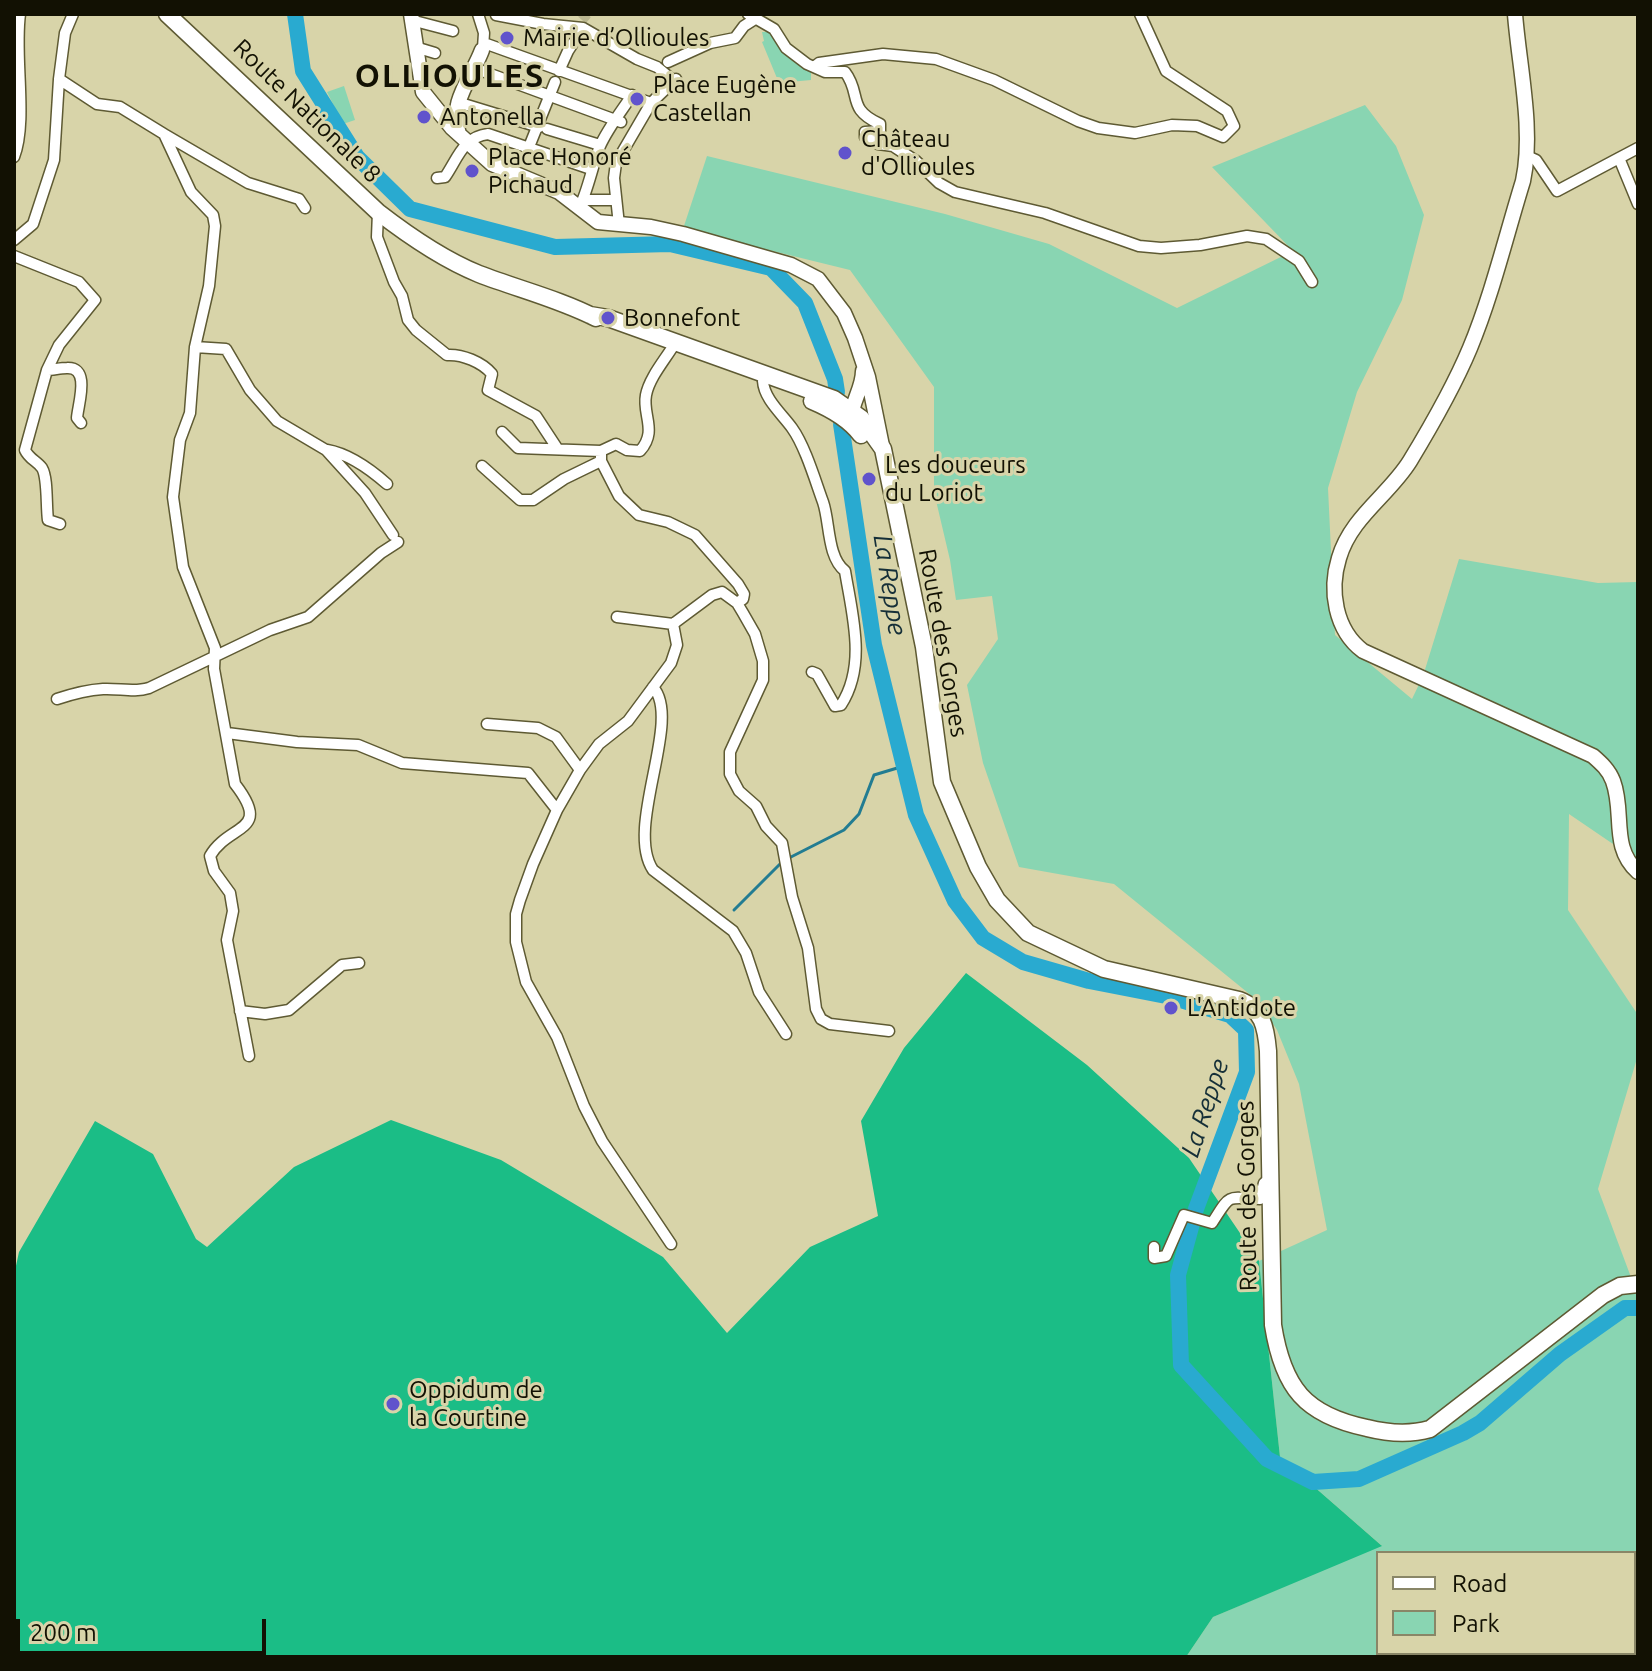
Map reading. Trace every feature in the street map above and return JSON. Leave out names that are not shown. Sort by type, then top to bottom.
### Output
[{"type":"main road","name":"Route Nationale 8","points":[[167,14],[378,212]]},
{"type":"main road","name":"Route des Gorges","points":[[378,212],[403,232],[477,273],[852,415],[891,493]]},
{"type":"main road","name":"Route des Gorges","points":[[590,315],[608,318],[834,399],[868,427],[883,449],[924,647],[942,782],[986,883],[1019,927],[1037,939],[1104,969],[1239,1000],[1254,1008],[1264,1024],[1268,1051],[1273,1325],[1281,1361],[1295,1389],[1312,1408],[1331,1419],[1374,1430],[1406,1433],[1430,1429],[1603,1295],[1620,1286],[1638,1284]]},
{"type":"street","points":[[14,157],[19,132],[16,41],[20,14]]},
{"type":"street","points":[[14,240],[33,224],[54,160],[59,79],[65,33],[73,14]]},
{"type":"street","points":[[814,67],[819,63],[883,54],[936,59],[994,80],[1098,128],[1135,133],[1172,125],[1197,126],[1223,137],[1234,126],[1227,111],[1166,71],[1140,14]]},
{"type":"street","points":[[1515,14],[1527,156],[1523,181],[1469,350],[1409,462],[1354,525],[1346,539],[1338,559],[1334,584],[1337,610],[1344,630],[1354,645],[1363,651],[1593,756],[1613,780],[1620,846],[1628,863],[1638,872]]},
{"type":"street","points":[[437,178],[445,177],[463,138],[455,119],[457,102],[483,46],[480,18],[497,15],[543,24],[583,24],[637,59],[662,64],[710,43],[735,38],[752,16],[774,29],[786,48],[814,67],[825,72],[845,72],[851,80],[856,106],[870,120],[880,124],[880,131],[865,132],[865,137],[878,144],[893,146],[955,192],[1045,213],[1139,246],[1200,245],[1247,236],[1266,239],[1299,261],[1312,282]]},
{"type":"street","points":[[453,31],[411,17],[420,84],[433,107],[463,138],[502,170],[582,203],[598,222],[651,227],[683,234],[805,271],[818,279],[844,313],[863,363],[865,396],[883,449]]},
{"type":"street","points":[[529,147],[541,128],[549,95],[583,24]]},
{"type":"street","points":[[483,46],[558,74],[651,103]]},
{"type":"street","points":[[415,47],[435,53]]},
{"type":"street","points":[[619,225],[614,178],[616,163],[651,103],[675,80],[662,64]]},
{"type":"street","points":[[474,68],[618,121]]},
{"type":"street","points":[[59,79],[97,104],[120,107],[248,183],[299,199],[305,208]]},
{"type":"street","points":[[582,203],[600,145],[632,95]]},
{"type":"street","points":[[433,107],[444,109],[457,102],[600,145]]},
{"type":"street","points":[[637,129],[641,140]]},
{"type":"street","points":[[164,134],[191,192],[213,215],[215,226],[209,286],[195,347],[190,413],[180,440],[173,497],[183,567],[215,648],[214,669],[235,784],[247,799],[251,819],[247,827],[218,842],[210,856],[214,871],[230,893],[233,911],[227,940],[249,1056]]},
{"type":"street","points":[[463,138],[488,134],[591,169]]},
{"type":"street","points":[[1527,156],[1536,160],[1557,191],[1638,148]]},
{"type":"street","points":[[1619,158],[1638,204]]},
{"type":"street","points":[[582,203],[616,200]]},
{"type":"street","points":[[378,212],[377,237],[402,296],[408,320],[447,355],[460,355],[488,368],[492,374],[488,390],[536,416],[557,448]]},
{"type":"street","points":[[14,256],[79,282],[95,300],[59,345],[47,370],[25,450],[30,460],[41,466],[46,478],[48,520],[60,524]]},
{"type":"street","points":[[195,347],[226,349],[250,390],[277,421],[294,434],[355,460],[387,484]]},
{"type":"street","points":[[482,466],[520,500],[533,500],[616,444],[627,450],[640,451],[649,434],[645,397],[672,348]]},
{"type":"street","points":[[47,370],[69,367],[77,371],[81,378],[77,418],[81,423]]},
{"type":"street","points":[[771,385],[766,394],[794,431],[824,504],[832,549],[839,566],[845,571],[857,637],[851,682],[841,705],[835,706],[817,674],[812,672]]},
{"type":"street","points":[[834,399],[865,396]]},
{"type":"street","points":[[852,415],[865,396]]},
{"type":"street","points":[[502,432],[518,448],[557,448],[601,456]]},
{"type":"street","points":[[14,457],[25,450]]},
{"type":"street","points":[[57,699],[105,688],[140,691],[270,630],[308,617],[381,553],[395,539],[365,493],[326,450]]},
{"type":"street","points":[[601,456],[615,491],[639,515],[668,522],[695,535],[744,594],[737,603]]},
{"type":"street","points":[[617,617],[673,624],[712,595],[722,592],[737,603],[755,634],[763,661],[763,680],[730,752],[730,774],[739,791],[756,806],[766,826],[782,843],[792,897],[805,936],[816,1009],[821,1019],[830,1024],[889,1031]]},
{"type":"street","points":[[671,1244],[602,1141],[584,1106],[557,1037],[526,982],[516,942],[516,914],[557,810],[580,770],[599,744],[628,721],[671,663],[677,645],[673,624]]},
{"type":"street","points":[[653,687],[660,694],[661,711],[656,770],[644,826],[647,861],[653,870],[733,931],[746,953],[759,992],[786,1034]]},
{"type":"street","points":[[487,724],[538,728],[556,737],[580,770]]},
{"type":"street","points":[[227,733],[297,742],[358,745],[402,763],[528,773],[557,810]]},
{"type":"street","points":[[240,1011],[265,1014],[289,1010],[342,965],[359,963]]},
{"type":"street","points":[[1154,1247],[1154,1258],[1166,1256],[1184,1215],[1212,1223],[1225,1201],[1231,1198],[1260,1199],[1264,1183],[1271,1178]]},
{"type":"green space","points":[[762,32],[772,32],[792,59],[811,69],[811,80],[779,83],[762,42]]},
{"type":"green space","points":[[344,86],[355,120],[343,124],[327,92]]},
{"type":"green space","points":[[1365,105],[1396,146],[1424,215],[1402,300],[1357,392],[1328,488],[1335,635],[1412,699],[1423,676],[1459,559],[1598,583],[1638,582],[1638,861],[1569,814],[1568,910],[1638,1015],[1638,1055],[1598,1189],[1638,1296],[1638,1657],[1622,1655],[1636,1655],[1636,1551],[1376,1551],[1376,1655],[1446,1655],[1444,1657],[1186,1657],[1213,1617],[1381,1545],[1280,1457],[1259,1261],[1327,1230],[1299,1084],[1277,1030],[1258,1001],[1114,884],[1019,867],[983,763],[967,685],[998,639],[992,596],[956,600],[934,492],[934,387],[850,270],[683,229],[707,156],[945,214],[1049,244],[1177,308],[1293,251],[1212,167]]},
{"type":"green space","points":[[966,973],[1087,1065],[1189,1158],[1259,1261],[1280,1457],[1382,1546],[1213,1617],[1186,1657],[14,1657],[14,1275],[19,1252],[95,1121],[153,1154],[196,1239],[207,1247],[294,1167],[391,1120],[501,1160],[663,1257],[727,1333],[810,1247],[878,1216],[861,1121],[904,1048]]},
{"type":"waterway","name":"La Reppe","points":[[295,14],[303,71],[357,157],[410,209],[555,247],[670,244],[771,268],[805,303],[835,379],[837,392]]},
{"type":"waterway","name":"La Reppe","points":[[841,424],[874,645],[916,815],[955,901],[983,938],[1023,962],[1089,981],[1171,997],[1230,1015],[1246,1030],[1247,1072],[1196,1209],[1178,1275],[1181,1365],[1267,1459],[1313,1482],[1359,1479],[1480,1423],[1560,1354],[1625,1308],[1638,1308]]},
{"type":"waterway","points":[[787,859],[844,830],[859,814],[874,775],[904,766]]},
{"type":"waterway","points":[[734,910],[782,862]]},
{"type":"tunnel","points":[[582,20],[587,14]]},
{"type":"place","name":"Mairie d’Ollioules","points":[[507,38]]},
{"type":"place","name":"Place Eugène Castellan","points":[[637,99]]},
{"type":"place","name":"Antonella","points":[[424,117]]},
{"type":"place","name":"Château d'Ollioules","points":[[845,153]]},
{"type":"place","name":"Place Honoré Pichaud","points":[[472,171]]},
{"type":"place","name":"Bonnefont","points":[[608,318]]},
{"type":"place","name":"Les douceurs du Loriot","points":[[869,479]]},
{"type":"place","name":"L'Antidote","points":[[1171,1008]]},
{"type":"place","name":"Oppidum de la Courtine","points":[[393,1404]]},
{"type":"district","name":"OLLIOULES","points":[[450,76]]}]
